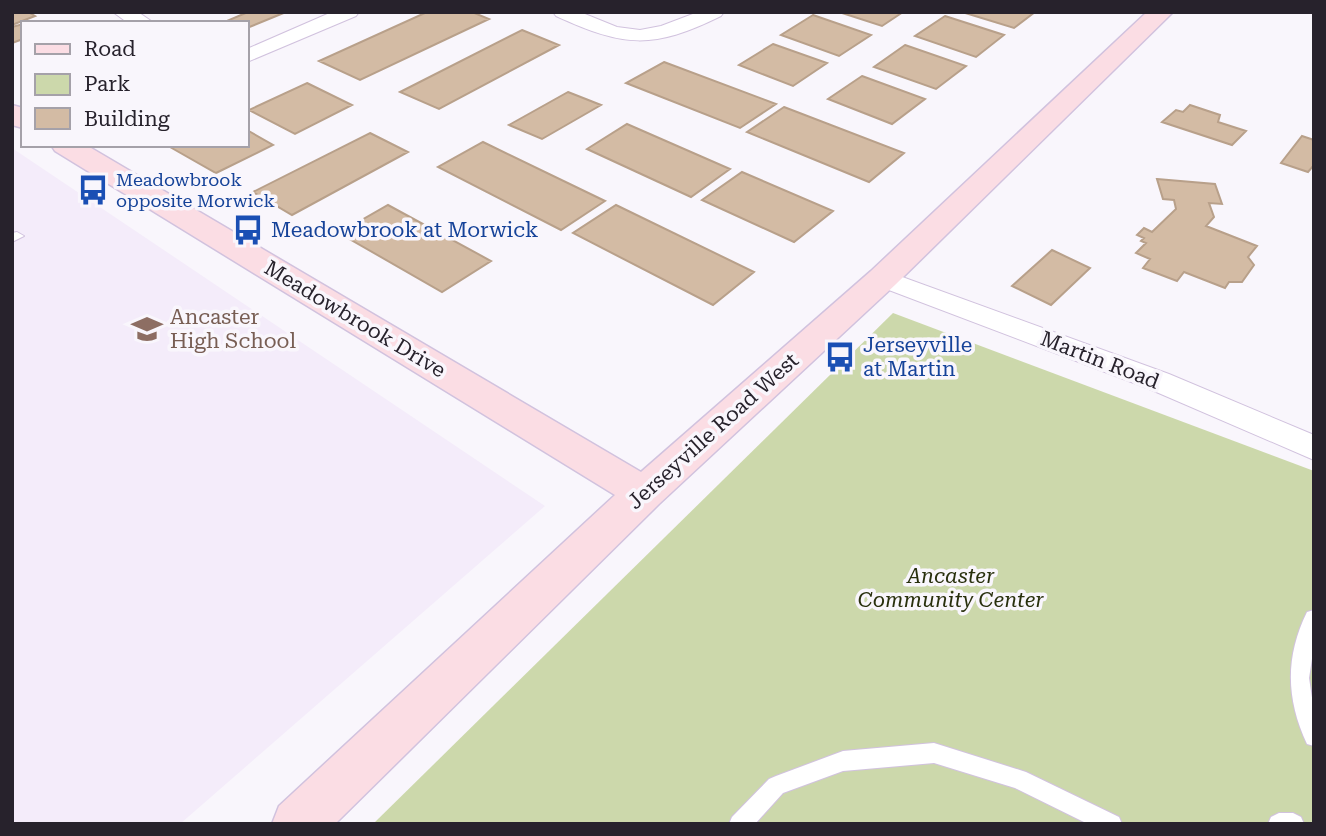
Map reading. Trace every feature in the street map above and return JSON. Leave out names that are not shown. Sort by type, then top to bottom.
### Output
[{"type":"main road","name":"Jerseyville Road West","points":[[298,824],[645,493],[883,278],[1161,12]]},
{"type":"main road","name":"Meadowbrook Drive","points":[[68,147],[645,493]]},
{"type":"street","points":[[123,12],[140,21]]},
{"type":"street","points":[[248,56],[349,12]]},
{"type":"street","points":[[563,12],[615,33],[645,34],[675,30],[714,12]]},
{"type":"street","name":"Martin Road","points":[[883,278],[1158,381],[1314,448]]},
{"type":"lane","points":[[1314,618],[1305,639],[1305,682],[1314,737]]},
{"type":"lane","points":[[740,824],[776,786],[843,761],[934,753],[1019,779],[1111,824]]},
{"type":"lane","points":[[1279,824],[1293,824]]},
{"type":"shaded area","name":"Ancaster High School","points":[[12,148],[545,506],[180,824],[12,824]]},
{"type":"green space","name":"Ancaster Community Center","points":[[893,313],[1314,471],[1314,824],[373,824]]},
{"type":"building","points":[[12,12],[28,12],[35,16],[21,21],[12,25]]},
{"type":"building","points":[[248,12],[286,12],[248,28],[248,21],[229,20]]},
{"type":"building","points":[[427,12],[472,12],[489,19],[360,80],[319,61]]},
{"type":"building","points":[[839,12],[903,12],[882,26]]},
{"type":"building","points":[[962,12],[1035,12],[1014,28]]},
{"type":"building","points":[[813,15],[871,35],[839,56],[781,35]]},
{"type":"building","points":[[945,16],[1004,35],[976,57],[915,36]]},
{"type":"building","points":[[21,25],[21,40],[12,43],[12,27]]},
{"type":"building","points":[[522,30],[559,45],[439,109],[400,92]]},
{"type":"building","points":[[773,44],[827,63],[793,86],[739,65]]},
{"type":"building","points":[[905,45],[966,66],[936,89],[874,67]]},
{"type":"building","points":[[664,62],[776,104],[740,128],[626,83]]},
{"type":"building","points":[[862,76],[925,99],[892,124],[828,99]]},
{"type":"building","points":[[307,83],[352,105],[295,134],[249,110]]},
{"type":"building","points":[[568,92],[601,105],[542,139],[509,125]]},
{"type":"building","points":[[1190,105],[1220,115],[1218,122],[1246,131],[1232,145],[1162,122],[1176,110],[1183,112]]},
{"type":"building","points":[[784,107],[904,153],[869,182],[747,132]]},
{"type":"building","points":[[627,124],[730,169],[691,197],[587,149]]},
{"type":"building","points":[[248,131],[273,145],[216,173],[170,147],[248,147]]},
{"type":"building","points":[[370,133],[408,152],[292,215],[253,192]]},
{"type":"building","points":[[1302,136],[1314,140],[1314,165],[1308,172],[1281,163]]},
{"type":"building","points":[[483,142],[605,201],[561,230],[438,167]]},
{"type":"building","points":[[742,172],[833,211],[794,242],[702,200]]},
{"type":"building","points":[[1157,179],[1215,184],[1222,204],[1209,203],[1214,217],[1206,226],[1257,246],[1248,257],[1254,265],[1242,282],[1229,282],[1225,288],[1184,272],[1177,281],[1143,268],[1150,259],[1136,253],[1146,243],[1141,241],[1144,238],[1137,235],[1144,228],[1152,232],[1176,209],[1174,200],[1163,199]]},
{"type":"building","points":[[388,205],[491,261],[442,292],[339,233]]},
{"type":"building","points":[[616,205],[754,272],[713,305],[573,233]]},
{"type":"building","points":[[1052,250],[1090,268],[1051,305],[1012,286]]},
{"type":"place","name":"Meadowbrook opposite Morwick","points":[[93,190]]},
{"type":"place","name":"Meadowbrook at Morwick","points":[[248,230]]},
{"type":"place","name":"Ancaster High School","points":[[147,329]]},
{"type":"place","name":"Jerseyville at Martin","points":[[840,357]]}]
